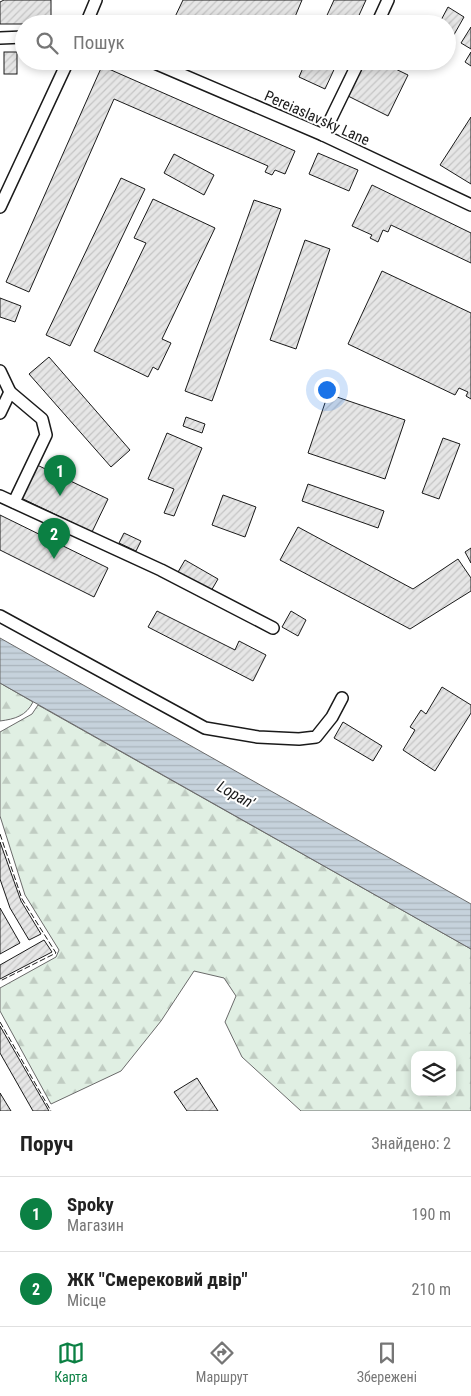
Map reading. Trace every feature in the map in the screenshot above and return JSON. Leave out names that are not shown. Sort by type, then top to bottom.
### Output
[{"type":"street","points":[[90,15],[96,0]]},
{"type":"street","points":[[381,15],[388,0]]},
{"type":"street","points":[[0,38],[15,38]]},
{"type":"street","points":[[0,207],[64,70]]},
{"type":"street","name":"Pereiaslavsky Lane","points":[[171,70],[323,136],[471,205]]},
{"type":"street","points":[[323,136],[355,70]]},
{"type":"street","points":[[0,371],[10,392],[42,419],[46,435],[14,502]]},
{"type":"street","points":[[0,413],[10,392]]},
{"type":"street","points":[[0,496],[160,570],[273,628]]},
{"type":"street","points":[[0,616],[205,728],[258,737],[300,739],[316,736],[332,717],[342,698]]},
{"type":"green space","points":[[0,683],[33,702],[27,711],[15,718],[0,721]]},
{"type":"green space","points":[[38,705],[471,949],[471,1111],[301,1111],[242,1057],[225,1022],[236,996],[224,978],[194,971],[161,1021],[121,1071],[51,1104],[0,1011],[0,988],[56,957],[59,950],[25,895],[0,816],[0,732],[32,714]]},
{"type":"water","name":"Lopan'","points":[[0,638],[471,904],[471,949],[0,683]]},
{"type":"building","points":[[4,0],[51,0],[51,15],[15,15],[15,24],[0,24],[0,2]]},
{"type":"building","points":[[183,0],[302,0],[296,15],[176,15]]},
{"type":"building","points":[[334,0],[366,0],[359,15],[327,15]]},
{"type":"building","points":[[448,7],[464,17],[456,31],[456,15],[444,15]]},
{"type":"building","points":[[471,27],[471,49],[461,43]]},
{"type":"building","points":[[4,52],[15,52],[15,70],[17,70],[17,74],[4,74]]},
{"type":"building","points":[[471,52],[471,66],[465,62]]},
{"type":"building","points":[[100,70],[111,70],[295,151],[285,174],[275,170],[272,175],[265,172],[268,166],[114,99],[29,292],[6,282]]},
{"type":"building","points":[[302,70],[334,70],[325,89],[299,77]]},
{"type":"building","points":[[361,70],[398,70],[408,75],[388,116],[348,96]]},
{"type":"building","points":[[471,117],[471,184],[440,165]]},
{"type":"building","points":[[318,153],[358,170],[349,191],[309,174]]},
{"type":"building","points":[[174,154],[214,175],[204,195],[164,173]]},
{"type":"building","points":[[121,178],[145,189],[70,346],[46,335]]},
{"type":"building","points":[[372,185],[471,233],[471,263],[391,225],[388,232],[383,230],[378,242],[370,238],[372,235],[352,226]]},
{"type":"building","points":[[153,199],[215,228],[162,339],[171,343],[158,370],[153,367],[148,377],[94,351],[146,243],[134,238]]},
{"type":"building","points":[[254,200],[281,209],[212,401],[185,391]]},
{"type":"building","points":[[305,240],[330,249],[296,349],[270,340]]},
{"type":"building","points":[[382,271],[471,313],[471,399],[466,396],[468,392],[459,388],[455,395],[348,344]]},
{"type":"building","points":[[0,298],[21,306],[15,322],[0,317]]},
{"type":"building","points":[[49,357],[130,450],[111,467],[29,374]]},
{"type":"building","points":[[328,394],[405,420],[385,479],[308,453]]},
{"type":"building","points":[[186,417],[205,424],[202,433],[183,426]]},
{"type":"building","points":[[167,433],[202,448],[174,516],[164,513],[174,489],[148,479]]},
{"type":"building","points":[[443,438],[460,444],[439,499],[422,493]]},
{"type":"building","points":[[35,464],[108,499],[92,532],[19,497]]},
{"type":"building","points":[[308,484],[384,511],[378,528],[302,501]]},
{"type":"building","points":[[223,495],[256,507],[245,537],[212,525]]},
{"type":"building","points":[[0,515],[108,568],[94,597],[0,550]]},
{"type":"building","points":[[298,527],[413,589],[458,559],[471,578],[471,591],[410,629],[280,560]]},
{"type":"building","points":[[124,533],[141,541],[136,551],[119,543]]},
{"type":"building","points":[[471,548],[471,563],[465,552]]},
{"type":"building","points":[[185,560],[218,579],[211,591],[178,572]]},
{"type":"building","points":[[157,611],[235,650],[239,641],[266,655],[253,681],[148,627]]},
{"type":"building","points":[[291,611],[306,620],[298,636],[282,627]]},
{"type":"building","points":[[442,687],[471,705],[471,713],[435,771],[403,750],[415,730],[410,727],[421,710],[426,714]]},
{"type":"building","points":[[343,722],[382,746],[373,761],[334,738]]},
{"type":"building","points":[[0,842],[21,901],[41,934],[29,940],[10,908],[0,879]]},
{"type":"building","points":[[0,908],[20,943],[0,954]]},
{"type":"building","points":[[44,940],[52,952],[0,979],[0,965]]},
{"type":"building","points":[[0,1026],[49,1111],[33,1111],[0,1053]]},
{"type":"building","points":[[197,1078],[218,1111],[187,1111],[174,1092]]},
{"type":"building","points":[[0,1093],[11,1111],[0,1111]]},
{"type":"fence","points":[[0,834],[22,899],[56,953],[0,981]]},
{"type":"fence","points":[[0,1022],[51,1111]]},
{"type":"place","name":"Spoky","points":[[60,496]]},
{"type":"place","name":"ЖК \"Смерековий двір\"","points":[[54,559]]}]
